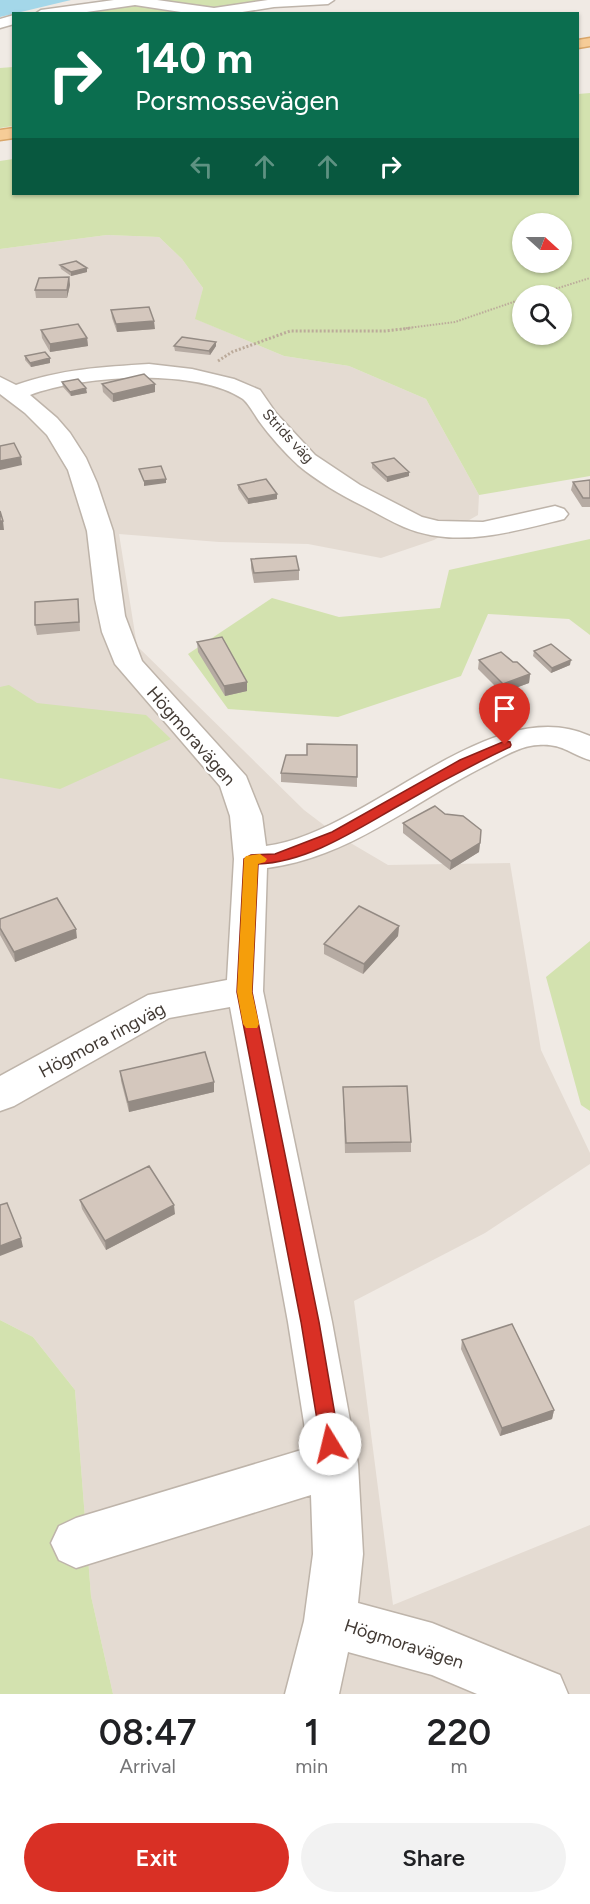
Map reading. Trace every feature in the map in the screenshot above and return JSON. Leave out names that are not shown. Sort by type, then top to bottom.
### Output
[{"type":"street","points":[[222,12],[279,8],[328,0]]},
{"type":"street","points":[[53,12],[118,1],[135,1],[202,12]]},
{"type":"street","name":"Strids väg","points":[[3,386],[87,374],[149,371],[192,376],[226,384],[252,395],[268,418],[308,460],[351,490],[412,522],[437,529],[483,530],[555,514]]},
{"type":"street","name":"Högmoravägen","points":[[3,386],[37,411],[63,438],[84,481],[99,530],[108,604],[119,646],[129,664],[235,783],[246,816],[251,859],[245,992],[310,1322],[334,1464],[338,1554],[330,1621],[432,1649],[541,1694]]},
{"type":"street","points":[[251,859],[277,858],[337,835],[465,763],[527,736],[550,734],[583,743],[590,750]]},
{"type":"street","name":"Högmora ringväg","points":[[0,1095],[161,1005],[245,992]]},
{"type":"street","points":[[76,1543],[334,1464]]},
{"type":"street","points":[[312,1694],[330,1621]]},
{"type":"path","points":[[568,285],[590,278]]},
{"type":"path","points":[[192,376],[232,352],[290,332],[386,331],[456,322],[512,302]]},
{"type":"shaded area","points":[[107,235],[159,237],[182,259],[203,288],[196,319],[284,356],[349,366],[426,399],[479,495],[478,515],[434,540],[381,558],[308,544],[219,542],[119,534],[137,646],[304,810],[337,835],[388,865],[510,863],[541,1050],[590,1153],[590,1164],[485,1233],[354,1301],[393,1605],[590,1525],[590,1694],[113,1694],[91,1596],[75,1390],[33,1337],[0,1320],[0,249]]},
{"type":"green space","points":[[142,0],[280,0],[211,9]]},
{"type":"green space","points":[[136,3],[197,12],[72,12]]},
{"type":"green space","points":[[12,67],[12,126],[0,128],[0,68]]},
{"type":"green space","points":[[590,93],[590,476],[479,495],[426,399],[349,366],[284,356],[195,319],[203,288],[182,259],[159,237],[107,235],[0,249],[0,161],[12,159],[12,195],[579,195],[579,94]]},
{"type":"green space","points":[[590,539],[590,635],[569,619],[488,614],[461,676],[338,717],[228,709],[188,654],[272,598],[339,617],[440,608],[449,570]]},
{"type":"green space","points":[[9,685],[37,703],[146,715],[171,739],[60,789],[0,778],[0,687]]},
{"type":"green space","points":[[590,941],[590,1111],[581,1105],[546,977]]},
{"type":"green space","points":[[0,1320],[33,1337],[75,1390],[91,1596],[113,1694],[0,1694]]},
{"type":"water","points":[[0,0],[71,0],[12,12],[12,14],[0,17]]},
{"type":"building","points":[[76,261],[87,268],[71,272],[60,265]]},
{"type":"building","points":[[69,277],[67,290],[35,290],[39,278]]},
{"type":"building","points":[[149,307],[154,321],[116,324],[111,310]]},
{"type":"building","points":[[78,324],[87,338],[50,344],[41,330]]},
{"type":"building","points":[[182,337],[216,342],[209,351],[174,346]]},
{"type":"building","points":[[45,352],[50,358],[30,363],[25,356]]},
{"type":"building","points":[[144,374],[155,384],[113,394],[102,384]]},
{"type":"building","points":[[78,379],[86,388],[70,392],[62,382]]},
{"type":"building","points":[[14,443],[21,457],[0,461],[0,446]]},
{"type":"building","points":[[394,458],[409,472],[387,477],[372,463]]},
{"type":"building","points":[[161,466],[166,479],[144,481],[139,469]]},
{"type":"building","points":[[266,479],[277,494],[248,499],[238,485]]},
{"type":"building","points":[[590,480],[590,498],[583,498],[573,482]]},
{"type":"building","points":[[296,556],[299,570],[254,573],[251,559]]},
{"type":"building","points":[[78,599],[79,622],[35,625],[35,602]]},
{"type":"building","points":[[222,637],[247,682],[224,686],[197,642]]},
{"type":"building","points":[[551,644],[571,660],[552,668],[534,651]]},
{"type":"building","points":[[501,652],[530,674],[503,684],[479,660]]},
{"type":"building","points":[[307,744],[357,745],[357,777],[281,773],[286,755],[307,755]]},
{"type":"building","points":[[435,806],[445,814],[463,816],[481,830],[480,843],[451,861],[403,823]]},
{"type":"building","points":[[57,898],[76,929],[14,952],[0,928],[0,919]]},
{"type":"building","points":[[359,906],[399,926],[364,964],[324,944]]},
{"type":"building","points":[[205,1052],[214,1082],[128,1102],[120,1071]]},
{"type":"building","points":[[407,1086],[411,1142],[346,1143],[343,1087]]},
{"type":"building","points":[[149,1166],[174,1205],[105,1241],[80,1200]]},
{"type":"building","points":[[7,1203],[21,1238],[0,1246],[0,1205]]},
{"type":"building","points":[[512,1324],[554,1410],[502,1428],[462,1340]]},
{"type":"slow traffic","points":[[251,1024],[245,992],[251,859],[260,859]]},
{"type":"route","points":[[330,1444],[310,1322],[245,992],[251,859],[277,858],[301,851],[337,835],[465,763],[505,745]]}]
